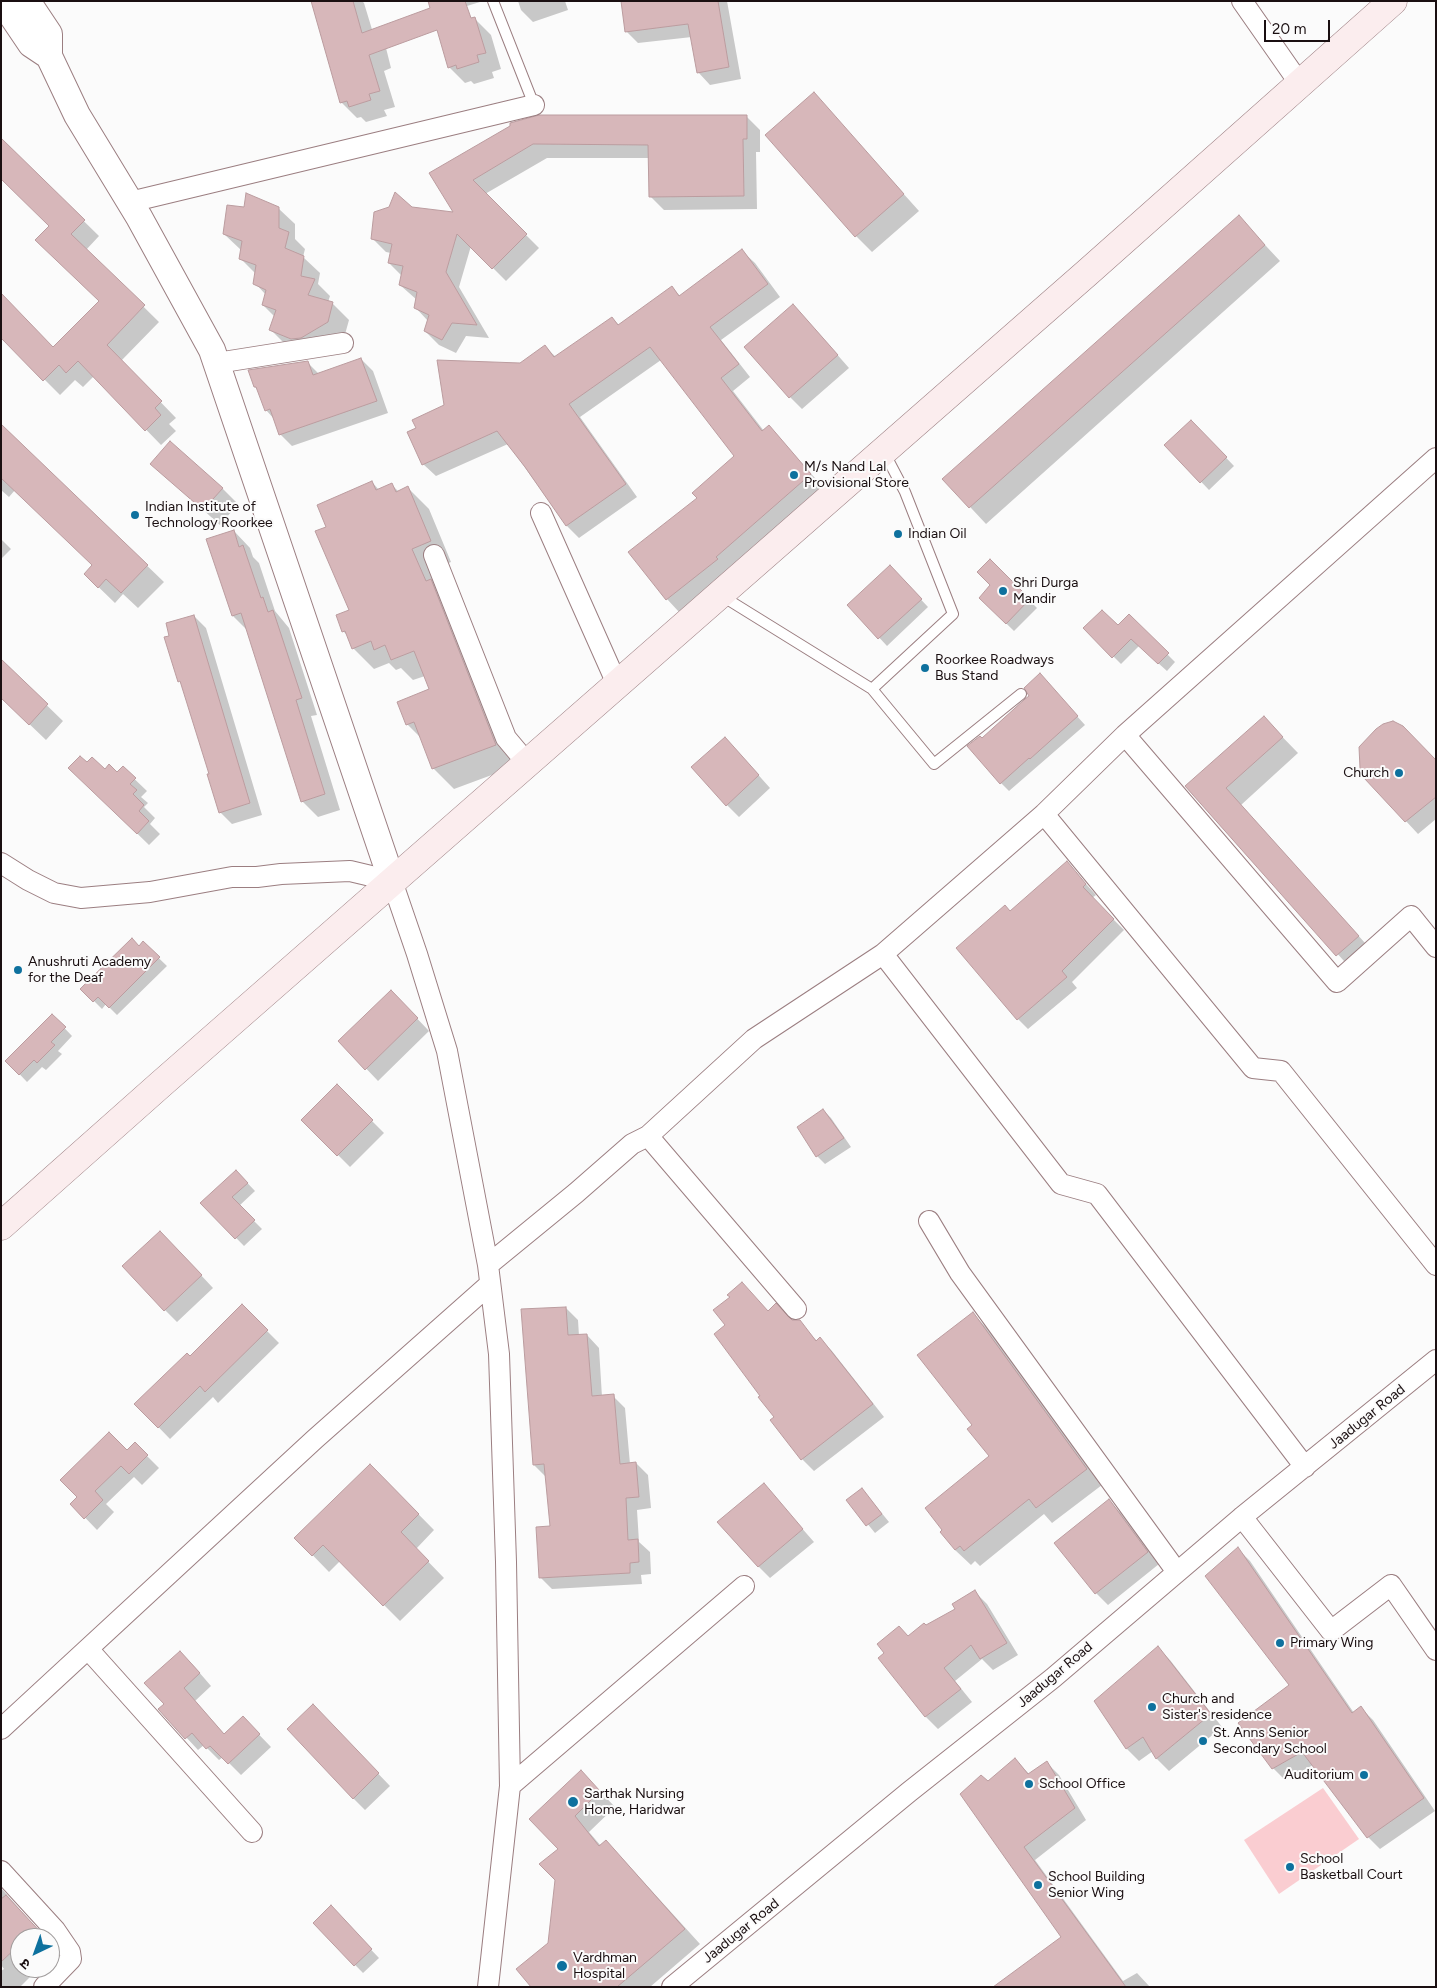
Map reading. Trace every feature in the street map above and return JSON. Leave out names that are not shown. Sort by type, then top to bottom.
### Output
[{"type":"main road","points":[[1,1226],[884,451],[1392,1]]},
{"type":"street","points":[[2,1],[31,44],[49,56]]},
{"type":"street","points":[[27,1],[49,34],[49,56],[77,115],[134,210],[212,350],[418,954],[447,1051],[489,1274],[499,1354],[510,1786],[488,1987]]},
{"type":"street","points":[[1242,1],[1300,84]]},
{"type":"street","points":[[134,210],[534,105]]},
{"type":"street","points":[[217,363],[343,343]]},
{"type":"street","points":[[1,1729],[315,1440],[489,1274],[632,1144],[648,1136],[754,1039],[884,954],[1044,814],[1125,735],[1436,458]]},
{"type":"street","points":[[541,513],[617,684]]},
{"type":"street","points":[[434,555],[506,738],[527,763]]},
{"type":"street","points":[[1125,735],[1337,982],[1411,916],[1436,947]]},
{"type":"street","points":[[1044,814],[1254,1068],[1281,1071],[1436,1265]]},
{"type":"street","points":[[1,862],[28,880],[54,893],[81,898],[150,892],[232,877],[258,878],[301,873],[350,871],[392,881]]},
{"type":"street","points":[[884,954],[1061,1184],[1097,1194],[1305,1467]]},
{"type":"street","points":[[648,1136],[796,1309]]},
{"type":"street","points":[[928,1221],[960,1273],[1178,1572]]},
{"type":"street","name":"Jaadugar Road","points":[[672,1987],[909,1792],[1053,1678],[1242,1518],[1436,1360]]},
{"type":"street","points":[[1242,1518],[1331,1631],[1391,1585],[1436,1650]]},
{"type":"street","points":[[510,1786],[744,1586]]},
{"type":"street","points":[[88,1649],[252,1832]]},
{"type":"street","points":[[1,1871],[55,1930],[70,1952],[71,1958],[44,1987]]},
{"type":"lane","points":[[493,1],[534,105]]},
{"type":"lane","points":[[872,689],[953,614],[905,492],[884,451]]},
{"type":"lane","points":[[720,594],[872,689],[934,764],[1021,694]]},
{"type":"shaded area","name":"School Basketball Court","points":[[1323,1788],[1359,1839],[1279,1894],[1244,1840]]},
{"type":"building","points":[[311,1],[353,1],[362,33],[430,8],[428,1],[465,1],[471,18],[475,17],[486,53],[477,55],[479,62],[457,69],[456,65],[448,68],[437,30],[369,55],[380,91],[369,94],[371,100],[349,107],[347,101],[340,103]]},
{"type":"building","points":[[621,1],[718,1],[729,67],[697,73],[688,24],[625,32]]},
{"type":"building","points":[[814,92],[904,194],[855,237],[765,135]]},
{"type":"building","points":[[539,115],[747,115],[747,139],[743,139],[744,196],[649,197],[648,145],[533,144],[473,180],[527,234],[492,269],[457,234],[446,272],[477,325],[452,323],[442,340],[424,331],[429,315],[414,308],[417,292],[399,285],[403,266],[388,263],[392,244],[371,239],[374,212],[389,207],[395,192],[412,207],[453,212],[429,173],[510,126],[510,123]]},
{"type":"building","points":[[1,138],[85,220],[71,234],[145,305],[107,345],[162,401],[155,408],[161,415],[145,431],[78,361],[66,373],[59,365],[43,381],[1,338],[1,293],[53,347],[99,301],[35,240],[49,226],[1,179]]},
{"type":"building","points":[[246,193],[279,207],[279,228],[289,232],[285,248],[304,256],[301,276],[315,279],[308,295],[333,302],[328,322],[301,338],[291,339],[269,330],[276,310],[262,305],[266,290],[253,284],[256,265],[239,259],[242,241],[223,234],[227,205],[244,207]]},
{"type":"building","points":[[1239,215],[1265,245],[969,508],[942,479]]},
{"type":"building","points":[[742,249],[768,284],[710,327],[739,364],[721,378],[762,431],[769,425],[811,474],[716,557],[718,559],[666,600],[628,552],[697,498],[692,493],[734,456],[650,347],[569,404],[626,484],[566,526],[497,431],[422,465],[407,432],[416,428],[412,420],[444,405],[437,360],[520,363],[545,345],[554,357],[612,317],[618,325],[672,286],[679,296]]},
{"type":"building","points":[[793,304],[838,355],[789,398],[744,347]]},
{"type":"building","points":[[361,358],[377,401],[279,435],[270,409],[265,411],[248,370],[308,361],[313,375]]},
{"type":"building","points":[[1191,420],[1227,457],[1200,483],[1164,445]]},
{"type":"building","points":[[1,424],[148,565],[121,593],[106,579],[98,588],[84,574],[92,565],[1,478]]},
{"type":"building","points":[[170,441],[223,488],[203,510],[150,464]]},
{"type":"building","points":[[372,481],[376,490],[392,483],[396,492],[408,486],[431,541],[412,549],[426,581],[431,579],[496,745],[432,769],[414,722],[406,725],[397,702],[429,689],[414,651],[391,660],[385,645],[374,650],[371,641],[352,649],[345,631],[342,632],[336,615],[349,610],[315,531],[326,527],[317,505]]},
{"type":"building","points":[[234,530],[239,547],[243,545],[261,598],[263,597],[268,612],[273,610],[302,698],[296,700],[325,794],[301,802],[241,613],[232,616],[206,539]]},
{"type":"building","name":"Shri Durga Mandir","points":[[990,559],[1030,599],[1006,624],[979,598],[990,585],[977,572]]},
{"type":"building","points":[[890,565],[922,599],[878,639],[847,605]]},
{"type":"building","points":[[1102,610],[1118,625],[1129,614],[1169,653],[1158,664],[1131,639],[1112,658],[1083,628]]},
{"type":"building","points":[[194,615],[250,803],[219,813],[180,681],[178,682],[164,637],[169,636],[166,623]]},
{"type":"building","points":[[1,659],[48,704],[29,725],[1,698]]},
{"type":"building","points":[[1040,673],[1078,716],[1000,784],[967,746],[980,736],[982,738],[1029,696],[1024,688]]},
{"type":"building","points":[[1264,716],[1283,737],[1226,788],[1359,936],[1336,956],[1185,786]]},
{"type":"building","name":"Church","points":[[1393,721],[1403,726],[1436,760],[1436,797],[1405,822],[1364,778],[1360,768],[1359,747],[1376,729],[1383,724]]},
{"type":"building","points":[[725,737],[759,775],[726,806],[691,767]]},
{"type":"building","points":[[80,756],[87,762],[92,757],[105,769],[109,764],[117,772],[123,766],[136,778],[130,784],[137,790],[133,794],[144,805],[139,811],[149,821],[137,834],[68,768]]},
{"type":"building","points":[[1067,861],[1086,884],[1083,887],[1114,919],[1062,971],[1067,977],[1017,1020],[956,948],[1005,905],[1010,911]]},
{"type":"building","points":[[132,938],[139,946],[143,941],[160,957],[109,1008],[98,997],[93,1002],[80,989]]},
{"type":"building","points":[[391,990],[418,1018],[365,1070],[338,1041]]},
{"type":"building","points":[[52,1014],[66,1027],[51,1042],[55,1045],[37,1063],[34,1060],[19,1075],[5,1061]]},
{"type":"building","points":[[337,1084],[373,1120],[337,1156],[301,1120]]},
{"type":"building","points":[[823,1109],[844,1138],[816,1157],[797,1127]]},
{"type":"building","points":[[236,1170],[248,1183],[232,1197],[255,1220],[235,1239],[200,1203]]},
{"type":"building","points":[[160,1231],[202,1275],[164,1311],[122,1266]]},
{"type":"building","points":[[742,1282],[768,1311],[776,1303],[792,1320],[800,1320],[816,1341],[820,1337],[873,1404],[801,1460],[770,1420],[774,1417],[714,1334],[725,1325],[713,1310],[730,1297],[727,1295]]},
{"type":"building","points":[[242,1304],[268,1330],[205,1392],[200,1386],[158,1428],[134,1404],[187,1353],[190,1356]]},
{"type":"building","points":[[566,1307],[568,1335],[587,1334],[592,1396],[614,1394],[620,1464],[636,1462],[639,1497],[626,1498],[628,1540],[638,1539],[639,1562],[630,1563],[630,1573],[539,1578],[536,1527],[550,1526],[544,1464],[533,1465],[521,1309]]},
{"type":"building","points":[[973,1312],[1087,1469],[1036,1508],[1029,1499],[964,1551],[960,1546],[955,1550],[940,1532],[942,1530],[925,1508],[989,1456],[967,1429],[972,1425],[917,1355]]},
{"type":"building","points":[[109,1432],[127,1450],[135,1442],[148,1455],[129,1474],[121,1466],[95,1491],[103,1500],[84,1519],[70,1504],[77,1497],[60,1480]]},
{"type":"building","points":[[370,1464],[419,1514],[401,1532],[429,1561],[383,1606],[323,1545],[312,1556],[294,1538]]},
{"type":"building","points":[[764,1483],[803,1529],[758,1567],[717,1522]]},
{"type":"building","points":[[862,1488],[882,1514],[866,1526],[846,1500]]},
{"type":"building","points":[[1109,1499],[1148,1552],[1095,1594],[1054,1543]]},
{"type":"building","points":[[1238,1547],[1352,1713],[1361,1706],[1424,1798],[1367,1838],[1302,1752],[1272,1769],[1238,1723],[1289,1685],[1205,1576]]},
{"type":"building","points":[[975,1590],[1007,1643],[980,1659],[971,1645],[944,1668],[961,1689],[925,1717],[878,1658],[884,1653],[877,1644],[899,1626],[908,1636],[924,1623],[926,1625],[955,1609],[952,1604]]},
{"type":"building","name":"Church and Sister's residence","points":[[1158,1646],[1211,1714],[1156,1759],[1143,1737],[1126,1749],[1094,1701]]},
{"type":"building","points":[[180,1651],[200,1673],[184,1688],[224,1734],[243,1716],[260,1734],[228,1764],[210,1746],[206,1749],[192,1733],[185,1739],[158,1709],[164,1704],[144,1683]]},
{"type":"building","points":[[313,1704],[379,1773],[353,1799],[287,1729]]},
{"type":"building","points":[[1015,1758],[1028,1774],[1047,1761],[1075,1808],[1024,1847],[1126,1987],[993,1987],[1061,1937],[960,1794],[981,1775],[988,1781]]},
{"type":"building","points":[[581,1770],[600,1791],[575,1816],[599,1846],[606,1840],[685,1929],[617,1987],[531,1987],[516,1969],[548,1943],[555,1880],[539,1864],[558,1849],[529,1819]]},
{"type":"building","points":[[6,1895],[37,1928],[10,1928],[10,1953],[1,1962],[1,1899]]},
{"type":"building","points":[[331,1905],[372,1949],[354,1966],[313,1923]]},
{"type":"place","name":"M/s Nand Lal Provisional Store","points":[[794,475]]},
{"type":"place","name":"Indian Institute of Technology Roorkee","points":[[135,515]]},
{"type":"place","name":"Indian Oil","points":[[898,534]]},
{"type":"place","name":"Shri Durga Mandir","points":[[1003,591]]},
{"type":"place","name":"Roorkee Roadways Bus Stand","points":[[925,668]]},
{"type":"place","name":"Church","points":[[1399,773]]},
{"type":"place","name":"Anushruti Academy for the Deaf","points":[[18,970]]},
{"type":"place","name":"Primary Wing","points":[[1280,1643]]},
{"type":"place","name":"Church and Sister's residence","points":[[1152,1707]]},
{"type":"place","name":"St. Anns Senior Secondary School","points":[[1203,1741]]},
{"type":"place","name":"Auditorium","points":[[1364,1775]]},
{"type":"place","name":"School Office","points":[[1029,1784]]},
{"type":"place","name":"Sarthak Nursing Home, Haridwar","points":[[573,1802]]},
{"type":"place","name":"School Basketball Court","points":[[1290,1867]]},
{"type":"place","name":"School Building Senior Wing","points":[[1038,1885]]},
{"type":"place","name":"Vardhman Hospital","points":[[562,1966]]}]
